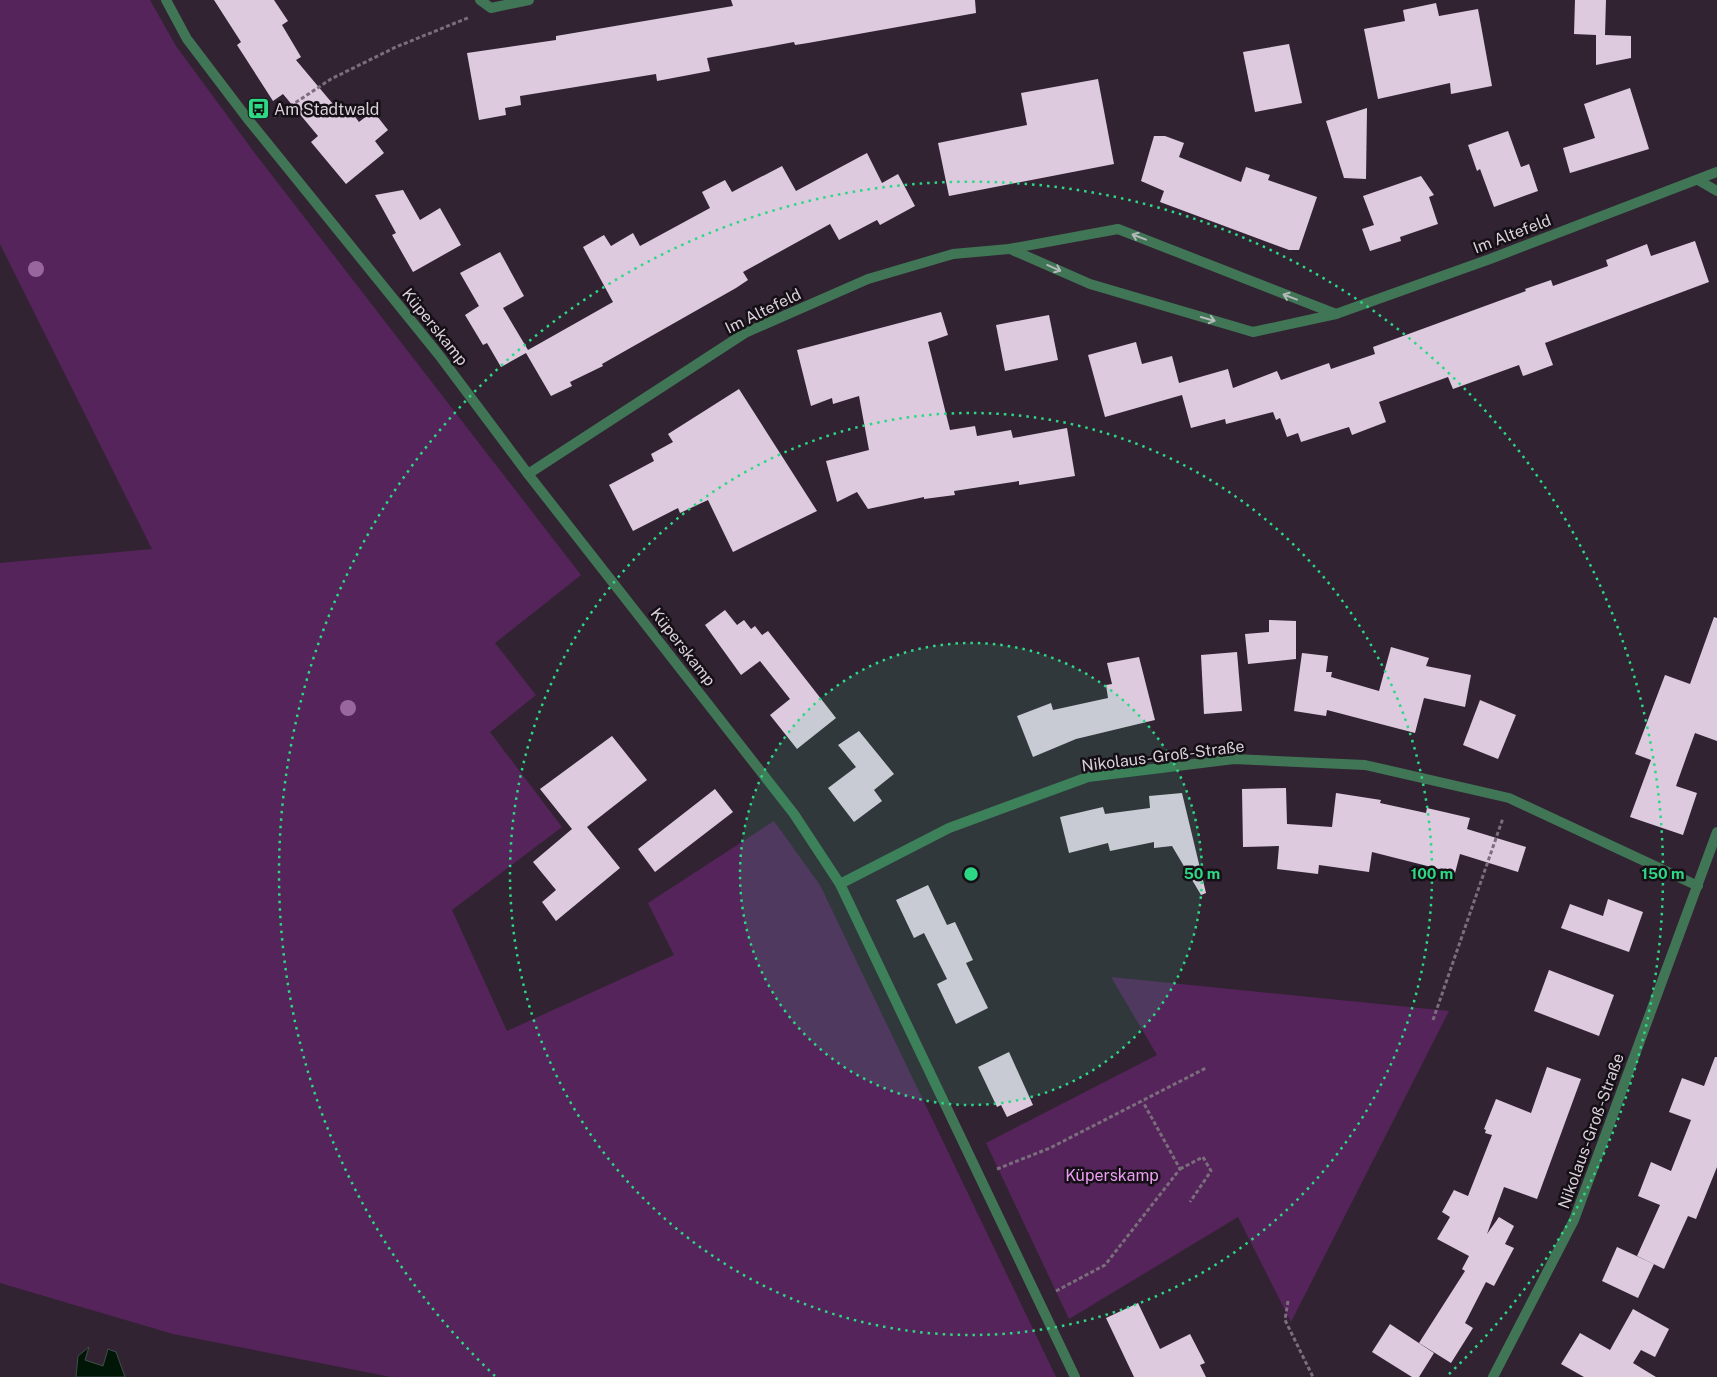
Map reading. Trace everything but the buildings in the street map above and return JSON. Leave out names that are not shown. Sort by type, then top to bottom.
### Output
[{"type":"street","name":"Küperskamp","points":[[166,0],[187,39],[255,129],[439,355],[528,474],[794,814],[840,884],[1074,1377]]},
{"type":"street","points":[[480,0],[491,8],[529,0]]},
{"type":"street","name":"Im Altefeld","points":[[1009,249],[1090,284],[1253,332],[1336,314],[1717,172]]},
{"type":"street","points":[[1698,180],[1717,190]]},
{"type":"street","name":"Im Altefeld","points":[[528,474],[745,333],[868,278],[953,254],[1009,249],[1118,229],[1336,314]]},
{"type":"street","name":"Nikolaus-Groß-Straße","points":[[840,884],[949,828],[1088,777],[1234,759],[1365,765],[1509,798],[1698,886]]},
{"type":"street","name":"Nikolaus-Groß-Straße","points":[[1493,1377],[1574,1220],[1717,832]]},
{"type":"path","points":[[255,129],[331,79],[396,47],[491,8]]},
{"type":"path","points":[[1433,1020],[1509,798]]},
{"type":"path","points":[[980,1176],[1050,1148],[1143,1102],[1206,1068]]},
{"type":"path","points":[[1143,1102],[1180,1169]]},
{"type":"path","points":[[1038,1300],[1105,1265],[1180,1169],[1203,1157],[1211,1170],[1190,1202]]},
{"type":"path","points":[[1288,1301],[1285,1320],[1313,1377]]},
{"type":"green space","points":[[0,0],[150,0],[176,46],[257,156],[581,575],[495,643],[536,695],[490,732],[562,827],[452,910],[507,1031],[674,955],[648,903],[774,821],[820,885],[1056,1377],[391,1377],[173,1334],[0,1283],[0,563],[152,549],[0,244]]},
{"type":"green space","points":[[1111,977],[1449,1011],[1291,1322],[1238,1217],[1069,1319],[986,1143],[1157,1055]]},
{"type":"shaded area","points":[[89,1347],[85,1360],[103,1366],[108,1349],[116,1352],[125,1377],[76,1377],[78,1356]]},
{"type":"place","name":"Am Stadtwald","points":[[258,109]]}]
